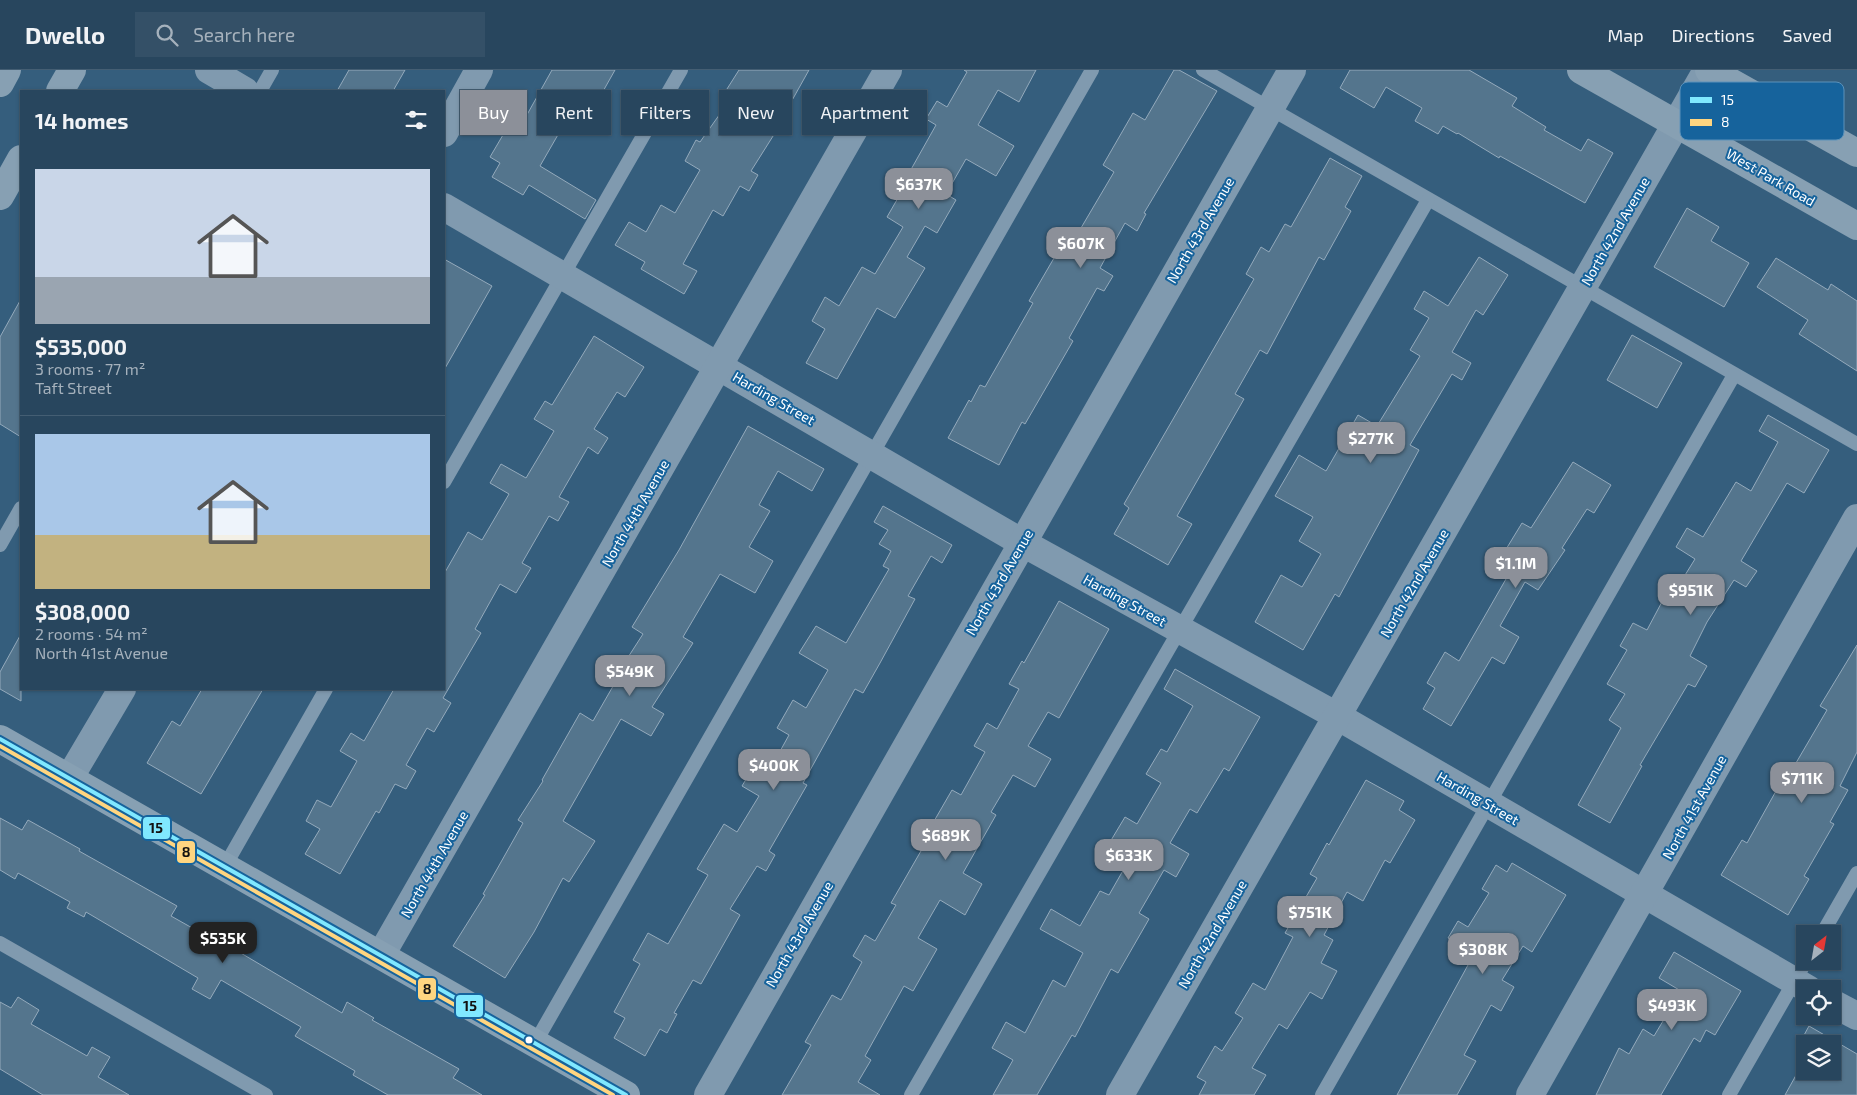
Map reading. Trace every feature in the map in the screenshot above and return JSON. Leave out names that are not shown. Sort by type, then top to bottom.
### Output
[{"type":"street","points":[[0,83],[8,70]]},
{"type":"street","points":[[61,90],[72,70]]},
{"type":"street","points":[[209,70],[243,90]]},
{"type":"street","points":[[445,131],[479,70]]},
{"type":"street","name":"North 44th Avenue","points":[[382,955],[888,70]]},
{"type":"street","name":"North 43rd Avenue","points":[[708,1095],[1021,542],[1292,70]]},
{"type":"street","name":"West Park Road","points":[[1581,70],[1678,124]]},
{"type":"street","points":[[1708,70],[1730,82]]},
{"type":"street","name":"North 42nd Avenue","points":[[1701,82],[1708,70]]},
{"type":"street","name":"North 42nd Avenue","points":[[1120,1095],[1680,120]]},
{"type":"street","name":"West Park Road","points":[[1706,140],[1857,226]]},
{"type":"street","points":[[1834,140],[1857,153]]},
{"type":"street","points":[[0,196],[20,161]]},
{"type":"street","name":"Harding Street","points":[[445,208],[1021,542],[1337,716],[1644,895],[1803,977]]},
{"type":"street","name":"North 41st Avenue","points":[[1530,1095],[1857,518]]},
{"type":"street","points":[[70,777],[121,690]]},
{"type":"street","points":[[0,739],[70,777],[626,1095]]},
{"type":"street","points":[[1841,1008],[1857,1016]]},
{"type":"lane","points":[[261,90],[272,70]]},
{"type":"lane","points":[[445,480],[681,70]]},
{"type":"lane","points":[[535,1043],[1092,70]]},
{"type":"lane","points":[[1202,70],[1857,444]]},
{"type":"lane","points":[[911,1095],[1428,200]]},
{"type":"lane","points":[[1322,1095],[1734,375]]},
{"type":"lane","points":[[0,545],[20,510]]},
{"type":"lane","points":[[225,866],[325,690]]},
{"type":"lane","points":[[1827,925],[1857,873]]},
{"type":"lane","points":[[0,943],[266,1095]]},
{"type":"lane","points":[[1729,1095],[1803,977]]},
{"type":"building","points":[[349,70],[405,70],[394,90],[338,90]]},
{"type":"building","points":[[552,70],[615,70],[604,90],[541,90]]},
{"type":"building","points":[[739,70],[809,70],[792,100],[792,90],[726,90]]},
{"type":"building","points":[[964,70],[1036,70],[1019,102],[998,90],[978,125],[1014,146],[996,176],[966,159],[946,194],[956,200],[937,233],[925,226],[907,257],[925,268],[895,318],[877,308],[837,379],[806,363],[825,329],[812,321],[825,297],[839,306],[862,267],[875,274],[903,227],[887,217],[902,191],[894,187],[904,170],[909,173],[936,125],[927,120],[927,117],[937,101],[947,107],[967,72]]},
{"type":"building","points":[[1174,70],[1179,70],[1217,91],[1144,213],[1146,214],[1137,231],[1125,223],[1100,268],[1113,276],[1104,291],[1097,288],[1069,338],[1073,341],[1025,424],[1022,422],[999,465],[948,438],[969,400],[971,402],[980,385],[985,387],[1033,303],[1029,301],[1061,246],[1068,250],[1114,172],[1103,165],[1133,113],[1145,120]]},
{"type":"building","points":[[1350,70],[1469,70],[1517,98],[1512,106],[1546,127],[1544,130],[1581,151],[1588,139],[1613,153],[1585,203],[1500,156],[1499,158],[1458,133],[1443,126],[1438,134],[1415,121],[1422,108],[1386,87],[1374,108],[1340,88]]},
{"type":"building","points":[[537,97],[537,135],[558,135],[540,166],[596,200],[585,219],[529,185],[523,195],[492,177],[500,163],[490,157],[503,135],[527,135],[527,115]]},
{"type":"building","points":[[719,115],[719,135],[774,135],[751,171],[758,175],[749,191],[740,186],[723,216],[713,210],[683,264],[697,271],[684,294],[641,269],[645,262],[615,245],[629,222],[646,232],[661,205],[675,213],[700,170],[685,161],[696,140],[700,142],[705,135],[709,135],[709,129]]},
{"type":"building","points":[[1330,158],[1362,176],[1345,207],[1351,211],[1324,260],[1319,257],[1267,354],[1260,350],[1235,394],[1244,399],[1177,516],[1192,524],[1168,565],[1114,534],[1129,508],[1124,504],[1254,279],[1246,274],[1261,247],[1269,252],[1285,224],[1291,227]]},
{"type":"building","points":[[1687,208],[1719,227],[1711,241],[1749,263],[1724,307],[1654,267]]},
{"type":"building","points":[[1479,257],[1508,275],[1483,315],[1476,310],[1452,352],[1471,363],[1462,380],[1452,374],[1410,445],[1419,450],[1339,597],[1335,594],[1303,650],[1255,622],[1281,575],[1302,587],[1321,554],[1299,541],[1313,517],[1275,496],[1299,455],[1326,471],[1358,415],[1377,426],[1420,356],[1410,350],[1429,318],[1414,309],[1424,291],[1448,306]]},
{"type":"building","points":[[1776,258],[1828,290],[1831,284],[1857,301],[1857,371],[1799,334],[1808,320],[1757,287]]},
{"type":"building","points":[[445,260],[492,286],[445,368]]},
{"type":"building","points":[[20,301],[20,436],[0,424],[0,337]]},
{"type":"building","points":[[1632,335],[1682,363],[1657,408],[1607,380]]},
{"type":"building","points":[[594,336],[644,367],[625,397],[617,392],[594,429],[608,438],[598,454],[588,447],[559,497],[569,502],[558,521],[549,516],[522,563],[531,568],[516,593],[500,584],[475,629],[481,633],[443,698],[451,703],[434,732],[427,728],[406,765],[416,771],[406,789],[395,784],[379,813],[376,811],[340,874],[305,854],[320,829],[306,821],[317,800],[331,807],[357,761],[340,751],[351,733],[364,741],[393,690],[445,690],[445,572],[468,532],[482,540],[509,494],[490,483],[501,464],[526,478],[554,431],[534,419],[545,401],[552,405]]},
{"type":"building","points":[[1768,415],[1829,450],[1804,493],[1787,483],[1741,561],[1757,571],[1746,587],[1734,580],[1707,622],[1690,656],[1707,666],[1695,687],[1688,684],[1640,765],[1642,766],[1610,823],[1578,805],[1621,728],[1609,720],[1625,694],[1607,684],[1627,650],[1620,646],[1633,623],[1647,630],[1664,598],[1669,601],[1695,559],[1676,547],[1687,528],[1703,537],[1736,482],[1751,491],[1778,442],[1759,431]]},
{"type":"building","points":[[748,426],[824,469],[812,491],[778,471],[759,505],[770,511],[749,547],[773,561],[755,593],[720,574],[683,637],[693,643],[652,707],[664,714],[651,736],[621,719],[563,821],[595,841],[569,882],[563,878],[534,932],[505,978],[453,946],[485,895],[483,894],[523,823],[518,820],[543,781],[580,713],[593,721],[616,681],[614,679],[643,634],[632,627],[679,550]]},
{"type":"building","points":[[1573,462],[1611,485],[1594,513],[1587,509],[1562,548],[1565,550],[1538,590],[1525,582],[1500,626],[1519,637],[1504,664],[1492,657],[1451,726],[1423,709],[1435,688],[1427,683],[1445,652],[1459,661],[1510,572],[1497,564],[1522,523],[1531,528]]},
{"type":"building","points":[[883,506],[952,545],[942,563],[931,556],[908,596],[915,599],[880,663],[863,693],[855,689],[803,783],[807,785],[769,851],[775,855],[766,871],[757,866],[730,909],[740,915],[701,984],[693,980],[674,1013],[677,1014],[667,1033],[660,1029],[645,1056],[614,1038],[625,1018],[614,1012],[640,964],[633,960],[648,933],[668,944],[708,875],[697,869],[724,824],[737,832],[759,796],[742,786],[754,766],[768,773],[789,735],[777,728],[793,700],[806,708],[828,670],[799,653],[816,626],[846,643],[889,569],[883,566],[891,551],[879,544],[888,530],[874,522]]},
{"type":"building","points":[[1059,601],[1109,629],[1059,718],[1048,712],[1028,746],[1051,759],[1035,787],[1013,775],[991,812],[996,815],[963,873],[982,884],[965,915],[940,900],[918,938],[937,949],[913,991],[904,986],[865,1056],[871,1060],[858,1082],[880,1095],[782,1095],[811,1045],[805,1042],[832,995],[841,1000],[862,962],[853,956],[865,935],[875,941],[896,905],[891,903],[929,837],[926,835],[952,790],[961,795],[985,752],[974,746],[987,723],[997,729],[1019,689],[1009,684],[1022,661],[1024,663]]},
{"type":"building","points":[[20,636],[21,701],[0,689],[0,672]]},
{"type":"building","points":[[1857,645],[1857,752],[1840,786],[1848,790],[1830,822],[1834,824],[1804,876],[1809,879],[1788,915],[1721,875],[1742,840],[1747,843],[1776,791],[1779,792],[1827,710],[1820,706]]},
{"type":"building","points":[[1175,669],[1260,717],[1229,771],[1224,768],[1197,813],[1190,809],[1170,843],[1189,854],[1176,877],[1164,870],[1139,913],[1149,919],[1118,973],[1111,969],[1075,1037],[1072,1035],[1037,1095],[993,1095],[1013,1060],[992,1048],[1006,1022],[1025,1033],[1053,980],[1065,987],[1083,953],[1040,929],[1051,909],[1080,926],[1100,891],[1109,895],[1129,860],[1107,847],[1125,817],[1137,824],[1161,783],[1146,774],[1161,749],[1167,752],[1193,706],[1164,689]]},
{"type":"building","points":[[201,690],[262,690],[201,794],[147,763],[172,721],[180,726]]},
{"type":"building","points":[[1366,780],[1404,801],[1399,810],[1415,820],[1390,863],[1385,860],[1363,901],[1347,892],[1324,935],[1333,940],[1321,963],[1337,971],[1322,999],[1310,992],[1287,1029],[1279,1024],[1252,1068],[1266,1075],[1254,1095],[1199,1095],[1206,1082],[1197,1077],[1215,1046],[1222,1051],[1243,1018],[1235,1013],[1253,983],[1265,990],[1293,937],[1285,933],[1317,878],[1310,874]]},
{"type":"building","points":[[0,818],[22,830],[28,820],[80,849],[79,851],[177,906],[171,916],[233,951],[234,949],[342,1013],[347,1002],[374,1018],[372,1020],[459,1069],[453,1078],[482,1095],[388,1095],[353,1075],[355,1071],[295,1036],[301,1027],[221,980],[210,999],[192,989],[198,978],[86,912],[84,917],[67,908],[70,902],[18,873],[15,879],[0,870]]},
{"type":"building","points":[[1512,863],[1566,895],[1532,952],[1523,946],[1502,980],[1514,987],[1501,1011],[1491,1005],[1464,1055],[1476,1061],[1457,1095],[1397,1095],[1474,954],[1448,938],[1458,921],[1468,927],[1489,893],[1482,889],[1496,865],[1507,872]]},
{"type":"building","points":[[1674,952],[1741,991],[1715,1035],[1706,1030],[1700,1042],[1694,1038],[1661,1095],[1596,1095],[1619,1048],[1629,1054],[1643,1029],[1654,1036],[1681,991],[1659,978]]},
{"type":"building","points":[[18,997],[39,1010],[31,1024],[87,1056],[92,1047],[110,1057],[98,1077],[129,1095],[43,1095],[0,1069],[0,1002],[11,1008]]},
{"type":"building","points":[[1809,1026],[1824,1035],[1804,1035]]},
{"type":"building","points":[[1841,1045],[1857,1054],[1857,1095],[1785,1095],[1796,1075],[1796,1080],[1841,1080]]},
{"type":"transit line","name":"15","points":[[0,739],[626,1095]]},
{"type":"transit line","name":"8","points":[[0,746],[613,1095]]}]
